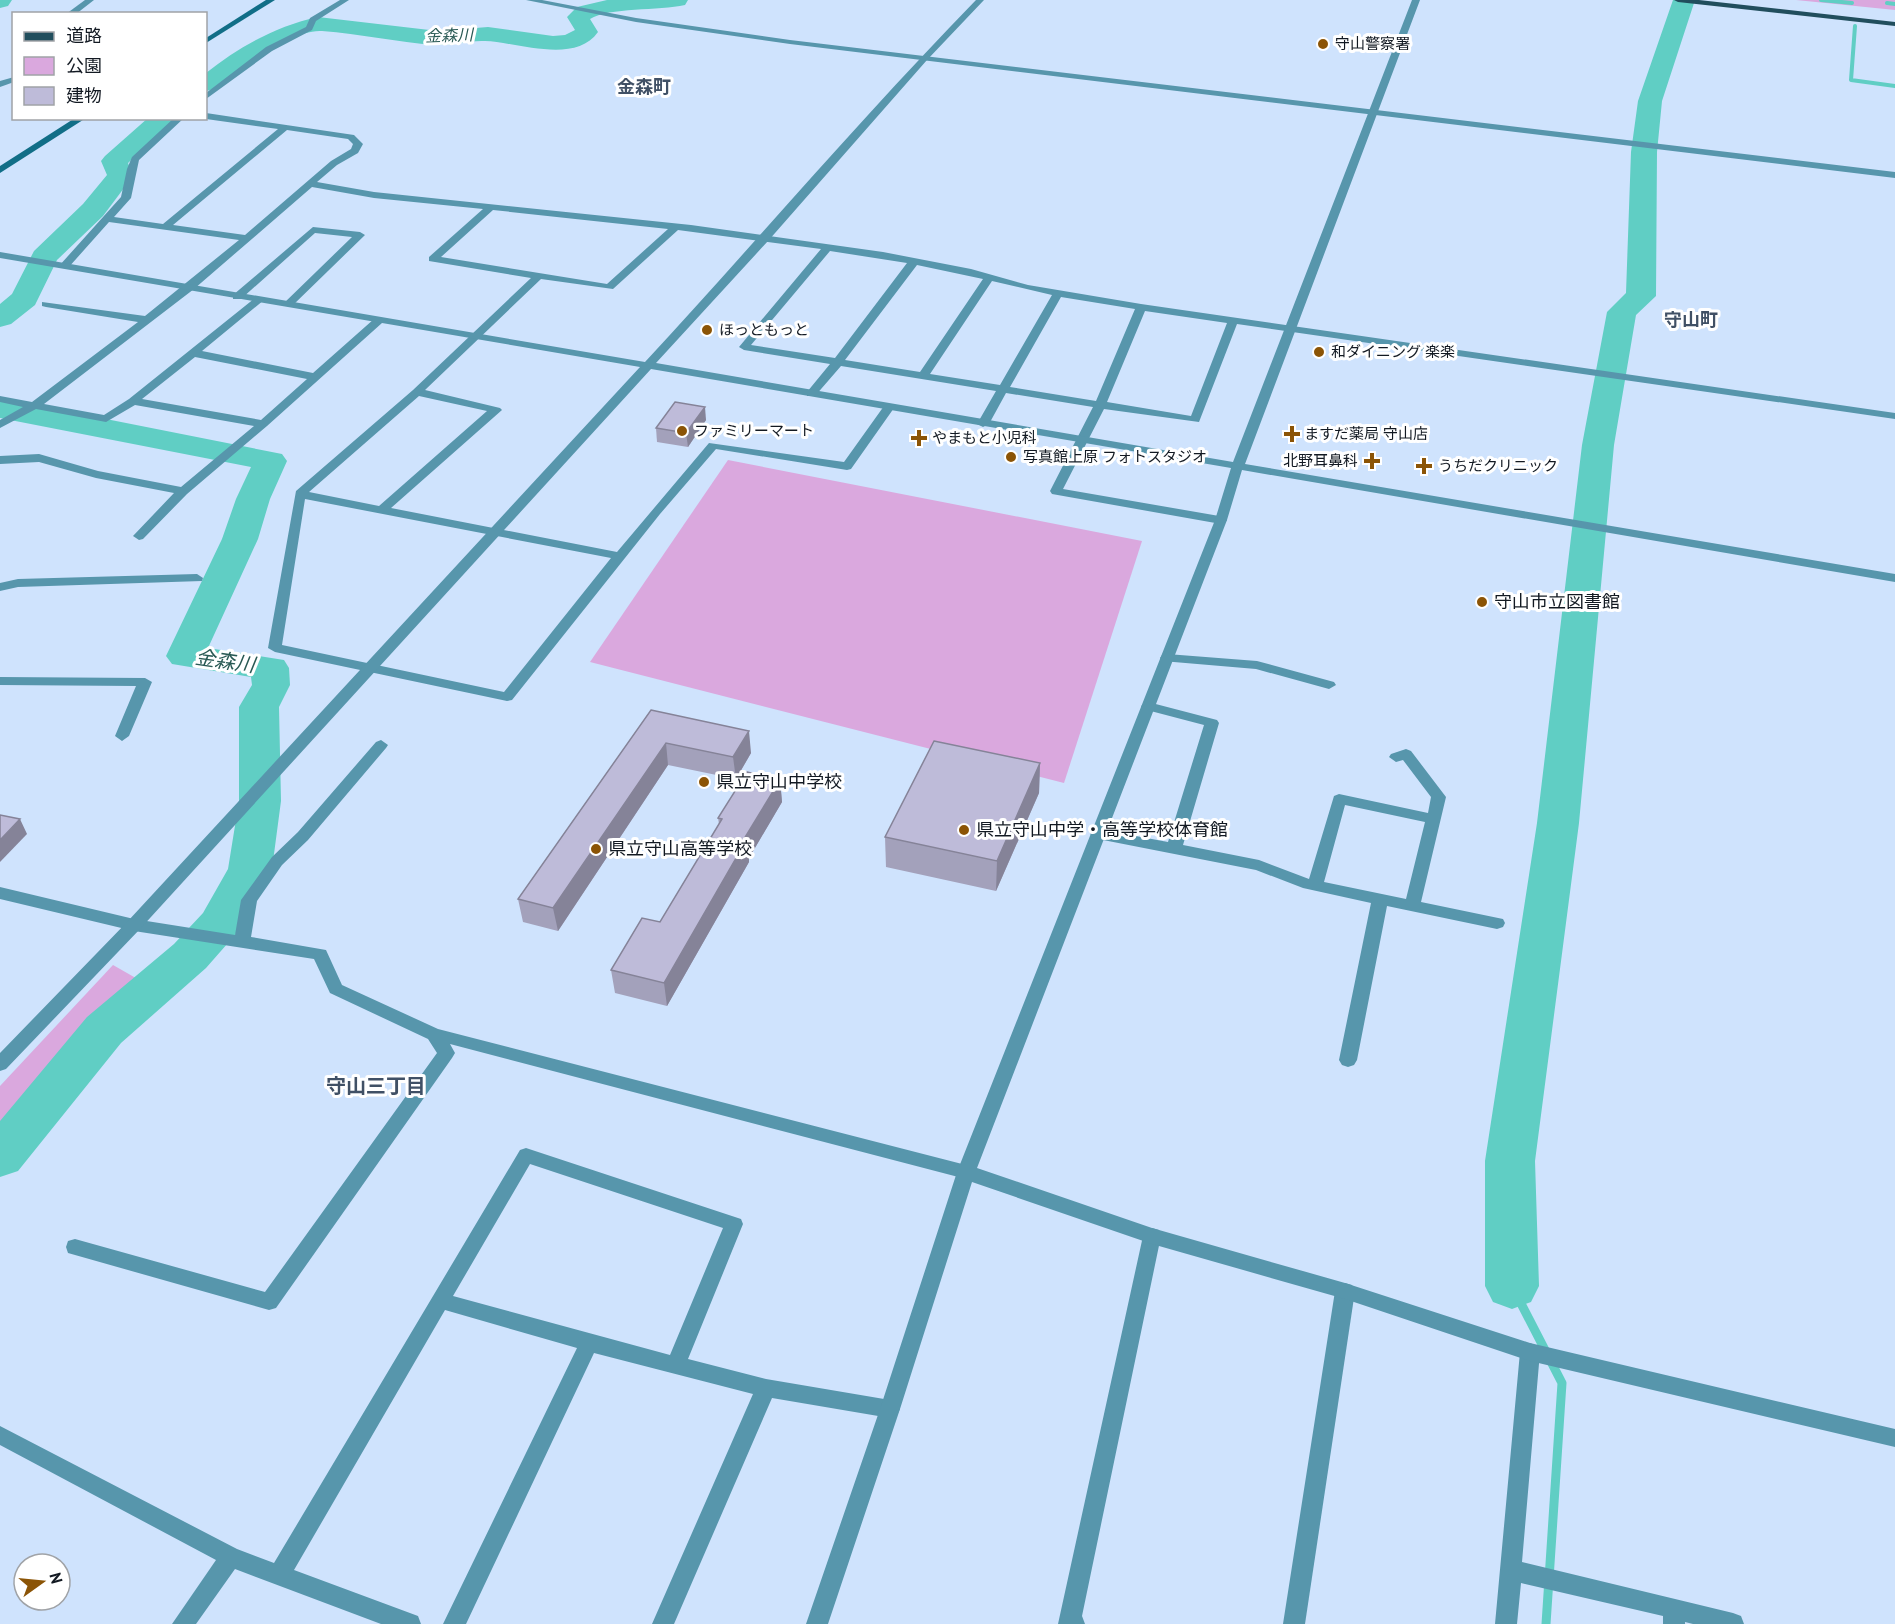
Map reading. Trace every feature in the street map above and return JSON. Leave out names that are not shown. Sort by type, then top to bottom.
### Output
[{"type":"main road","points":[[207,40],[271,0]]},
{"type":"main road","points":[[1677,0],[1895,24]]},
{"type":"main road","points":[[1762,0],[1862,11]]},
{"type":"main road","points":[[0,170],[79,120]]},
{"type":"street","points":[[73,12],[90,0]]},
{"type":"street","points":[[207,96],[269,49],[309,28],[314,20],[345,0]]},
{"type":"street","points":[[530,0],[693,28],[924,58],[1895,175]]},
{"type":"street","points":[[0,1064],[134,925],[764,239],[924,58],[980,0]]},
{"type":"street","points":[[816,1624],[890,1409],[966,1172],[1221,520],[1238,465],[1416,0]]},
{"type":"street","points":[[0,425],[35,405],[190,287],[334,163],[355,151],[358,144],[356,140],[207,116]]},
{"type":"street","points":[[64,266],[126,198],[130,186],[130,168],[135,159],[178,120]]},
{"type":"street","points":[[165,227],[285,128]]},
{"type":"street","points":[[310,184],[374,195],[675,227],[827,248],[971,272],[989,279],[1058,293],[1895,416]]},
{"type":"street","points":[[490,208],[433,259],[609,286],[675,227]]},
{"type":"street","points":[[106,219],[246,238]]},
{"type":"street","points":[[237,297],[313,230],[360,235],[287,305]]},
{"type":"street","points":[[827,248],[744,347],[1195,420],[1234,319]]},
{"type":"street","points":[[0,255],[476,338],[1238,465],[1895,578]]},
{"type":"street","points":[[811,394],[914,261]]},
{"type":"street","points":[[539,276],[417,392],[300,494],[275,648],[507,697],[620,555],[713,445],[847,466],[888,408]]},
{"type":"street","points":[[923,376],[989,279]]},
{"type":"street","points":[[983,424],[1058,293]]},
{"type":"street","points":[[0,399],[106,419],[133,401],[259,300]]},
{"type":"street","points":[[46,304],[147,320]]},
{"type":"street","points":[[1141,306],[1100,405],[1056,491],[1221,520]]},
{"type":"street","points":[[139,536],[183,491],[263,424],[378,321]]},
{"type":"street","points":[[193,353],[316,377]]},
{"type":"street","points":[[382,509],[496,410],[417,392]]},
{"type":"street","points":[[133,401],[263,424]]},
{"type":"street","points":[[0,460],[39,459],[96,474],[183,491]]},
{"type":"street","points":[[300,494],[620,555]]},
{"type":"street","points":[[0,587],[18,583],[197,578]]},
{"type":"street","points":[[1167,658],[1257,664],[1329,685]]},
{"type":"street","points":[[0,681],[145,682],[122,736]]},
{"type":"street","points":[[1148,705],[1212,723],[1174,849]]},
{"type":"street","points":[[242,941],[249,900],[254,892],[277,861],[303,836],[381,745]]},
{"type":"street","points":[[1396,757],[1406,754],[1439,797],[1412,906]]},
{"type":"street","points":[[1315,885],[1339,800],[1433,819]]},
{"type":"street","points":[[1098,834],[1259,865],[1315,885],[1497,923]]},
{"type":"street","points":[[0,893],[134,925],[320,954],[336,989],[434,1034],[966,1172],[1152,1236],[1345,1291],[1530,1352],[1895,1438]]},
{"type":"street","points":[[1348,1060],[1380,899]]},
{"type":"street","points":[[75,1247],[269,1302],[447,1053],[434,1034]]},
{"type":"street","points":[[278,1576],[526,1155],[734,1224],[676,1364]]},
{"type":"street","points":[[1074,1624],[1069,1623],[1152,1236]]},
{"type":"street","points":[[1294,1624],[1345,1291]]},
{"type":"street","points":[[442,1301],[589,1343],[766,1388],[890,1409]]},
{"type":"street","points":[[454,1624],[589,1343]]},
{"type":"street","points":[[1506,1624],[1530,1352]]},
{"type":"street","points":[[663,1624],[766,1388]]},
{"type":"street","points":[[0,1435],[231,1557],[410,1624]]},
{"type":"street","points":[[183,1624],[231,1557]]},
{"type":"street","points":[[1510,1570],[1674,1616],[1733,1624]]},
{"type":"green space","points":[[1796,0],[1895,0],[1895,10]]},
{"type":"green space","points":[[728,460],[1142,541],[1064,783],[590,662]]},
{"type":"green space","points":[[113,965],[141,981],[0,1130],[0,1086]]},
{"type":"building","points":[[675,402],[705,407],[686,433],[656,428]]},
{"type":"building","points":[[651,710],[749,731],[733,757],[666,743],[553,908],[518,899]]},
{"type":"building","name":"県立守山中学・高等学校体育館","points":[[934,741],[1040,763],[997,861],[885,837]]},
{"type":"building","points":[[747,772],[780,780],[744,839],[747,839],[664,983],[611,970],[642,918],[660,922],[722,819],[718,818]]},
{"type":"building","points":[[0,815],[20,819],[0,840]]},
{"type":"waterway","name":"金森川","points":[[207,83],[259,47],[290,32],[318,24],[423,37],[444,38],[488,34],[553,43],[566,42],[587,32],[578,17],[596,8],[677,0]]},
{"type":"waterway","points":[[1512,1286],[1510,1161],[1558,823],[1598,445],[1622,312],[1641,296],[1644,152],[1650,101],[1684,0]]},
{"type":"waterway","points":[[1821,0],[1852,3]]},
{"type":"waterway","points":[[1887,3],[1895,4]]},
{"type":"waterway","points":[[1855,26],[1851,80],[1895,86]]},
{"type":"waterway","name":"金森川","points":[[0,318],[25,299],[44,257],[93,210],[120,176],[114,161],[162,120]]},
{"type":"waterway","name":"金森川","points":[[0,408],[270,461],[253,499],[240,539],[185,656],[270,668],[271,685],[259,707],[260,801],[250,869],[219,924],[190,956],[104,1030],[0,1157]]},
{"type":"waterway","points":[[1512,1286],[1562,1383],[1546,1624]]},
{"type":"place","name":"守山警察署","points":[[1323,44]]},
{"type":"place","name":"ほっともっと","points":[[707,330]]},
{"type":"place","name":"和ダイニング 楽楽","points":[[1319,352]]},
{"type":"place","name":"ファミリーマート","points":[[682,431]]},
{"type":"place","name":"ますだ薬局 守山店","points":[[1292,434]]},
{"type":"place","name":"やまもと小児科","points":[[919,438]]},
{"type":"place","name":"写真館上原 フォトスタジオ","points":[[1011,457]]},
{"type":"place","name":"北野耳鼻科","points":[[1372,461]]},
{"type":"place","name":"うちだクリニック","points":[[1424,466]]},
{"type":"place","name":"守山市立図書館","points":[[1482,602]]},
{"type":"place","name":"県立守山中学校","points":[[704,782]]},
{"type":"place","name":"県立守山中学・高等学校体育館","points":[[964,830]]},
{"type":"place","name":"県立守山高等学校","points":[[596,849]]},
{"type":"district","name":"金森町","points":[[644,87]]},
{"type":"district","name":"守山町","points":[[1691,320]]},
{"type":"district","name":"守山三丁目","points":[[376,1086]]}]
